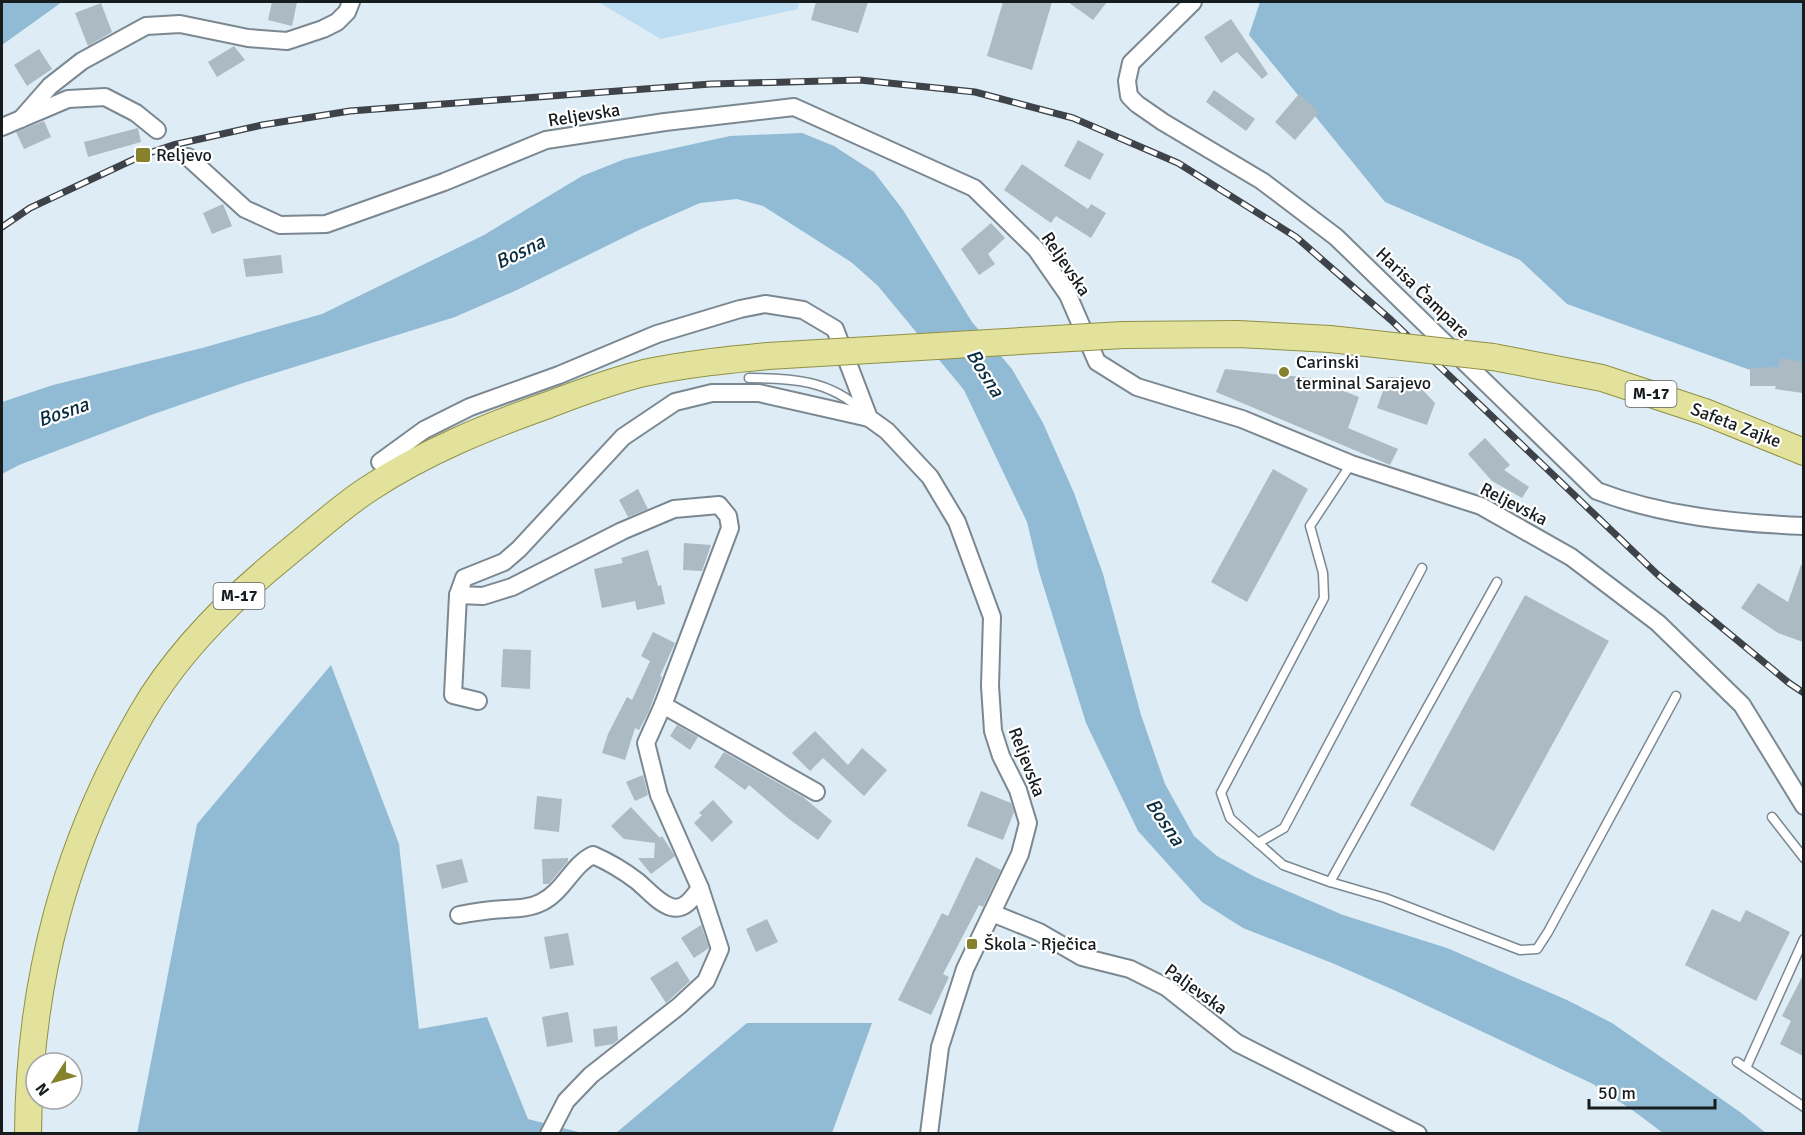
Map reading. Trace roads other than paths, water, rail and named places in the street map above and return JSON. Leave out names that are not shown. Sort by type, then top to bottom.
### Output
[{"type":"main road","name":"Safeta Zajke","points":[[28,1134],[28,1086],[37,1000],[46,953],[79,842],[114,766],[143,711],[172,669],[211,622],[268,569],[368,489],[426,456],[485,428],[643,374],[711,361],[1123,335],[1238,334],[1330,339],[1493,357],[1602,378],[1705,412],[1803,452]]},
{"type":"street","points":[[21,119],[50,86],[82,61],[146,26],[180,24],[248,38],[287,42],[337,22],[351,2]]},
{"type":"street","name":"Harisa Čampare","points":[[1193,2],[1131,63],[1126,81],[1130,96],[1137,104],[1262,181],[1336,237],[1597,491],[1660,511],[1748,524],[1803,526]]},
{"type":"street","points":[[2,127],[68,99],[105,97],[136,113],[157,130]]},
{"type":"street","name":"Reljevska","points":[[188,157],[245,209],[280,225],[326,224],[444,182],[546,140],[665,122],[794,107],[974,188],[1036,249],[1068,295],[1097,362],[1137,387],[1242,419],[1351,464],[1481,506],[1580,563],[1658,623],[1742,705],[1803,806]]},
{"type":"street","points":[[380,462],[424,430],[470,407],[560,375],[657,333],[765,304],[803,310],[835,329],[869,418]]},
{"type":"street","points":[[478,701],[453,695],[458,595],[464,578],[504,562],[519,549],[622,437],[644,421],[675,402],[712,393],[759,393],[869,418]]},
{"type":"street","name":"Reljevska","points":[[869,418],[887,431],[930,477],[957,522],[992,617],[990,686],[993,731],[1001,756],[1018,790],[1028,823],[1020,854],[992,913]]},
{"type":"street","points":[[458,595],[483,596],[512,587],[622,531],[674,509],[719,505],[728,516],[730,528],[663,705],[645,743],[659,795],[700,888],[720,949],[706,981],[679,1006],[591,1075],[566,1101],[549,1134]]},
{"type":"street","points":[[663,705],[816,792]]},
{"type":"street","points":[[459,915],[489,910],[525,908],[542,902],[558,889],[584,859],[593,855],[636,880],[671,907],[681,907],[692,900],[700,888]]},
{"type":"street","points":[[928,1134],[940,1047],[964,969],[992,913]]},
{"type":"street","name":"Paljevska","points":[[992,913],[1040,932],[1082,957],[1130,969],[1166,987],[1237,1043],[1418,1134]]},
{"type":"lane","points":[[749,378],[788,378],[825,387],[854,403],[869,418]]},
{"type":"lane","points":[[1351,464],[1310,525],[1323,573],[1324,598],[1221,793],[1230,818],[1283,865],[1330,882],[1385,897],[1520,950],[1537,949],[1676,696]]},
{"type":"lane","points":[[1258,843],[1284,828],[1422,568]]},
{"type":"lane","points":[[1330,882],[1497,582]]},
{"type":"lane","points":[[1772,817],[1803,858]]},
{"type":"lane","points":[[1746,1068],[1803,939]]},
{"type":"lane","points":[[1737,1062],[1803,1107]]},
{"type":"water","name":"Bosna","points":[[802,133],[834,146],[874,172],[903,210],[972,322],[1012,369],[1043,423],[1074,493],[1103,574],[1141,715],[1165,784],[1194,836],[1217,856],[1255,877],[1343,915],[1447,948],[1567,1000],[1612,1023],[1740,1112],[1766,1133],[1663,1133],[1593,1084],[1396,991],[1243,928],[1202,902],[1138,831],[1086,723],[1039,572],[1027,522],[964,390],[878,286],[851,262],[763,206],[737,199],[700,203],[455,317],[243,383],[151,415],[19,465],[2,474],[2,402],[53,385],[202,348],[322,314],[484,235],[582,176],[625,159],[730,136]]},
{"type":"railway","points":[[2,227],[30,208],[143,155],[173,145],[262,125],[350,111],[711,84],[860,80],[975,92],[1073,118],[1178,163],[1296,237],[1391,320],[1658,575],[1804,693]]},
{"type":"place","name":"Reljevo","points":[[143,155]]},
{"type":"place","name":"Carinski terminal Sarajevo","points":[[1284,372]]},
{"type":"place","name":"Škola - Rječica","points":[[972,944]]}]
